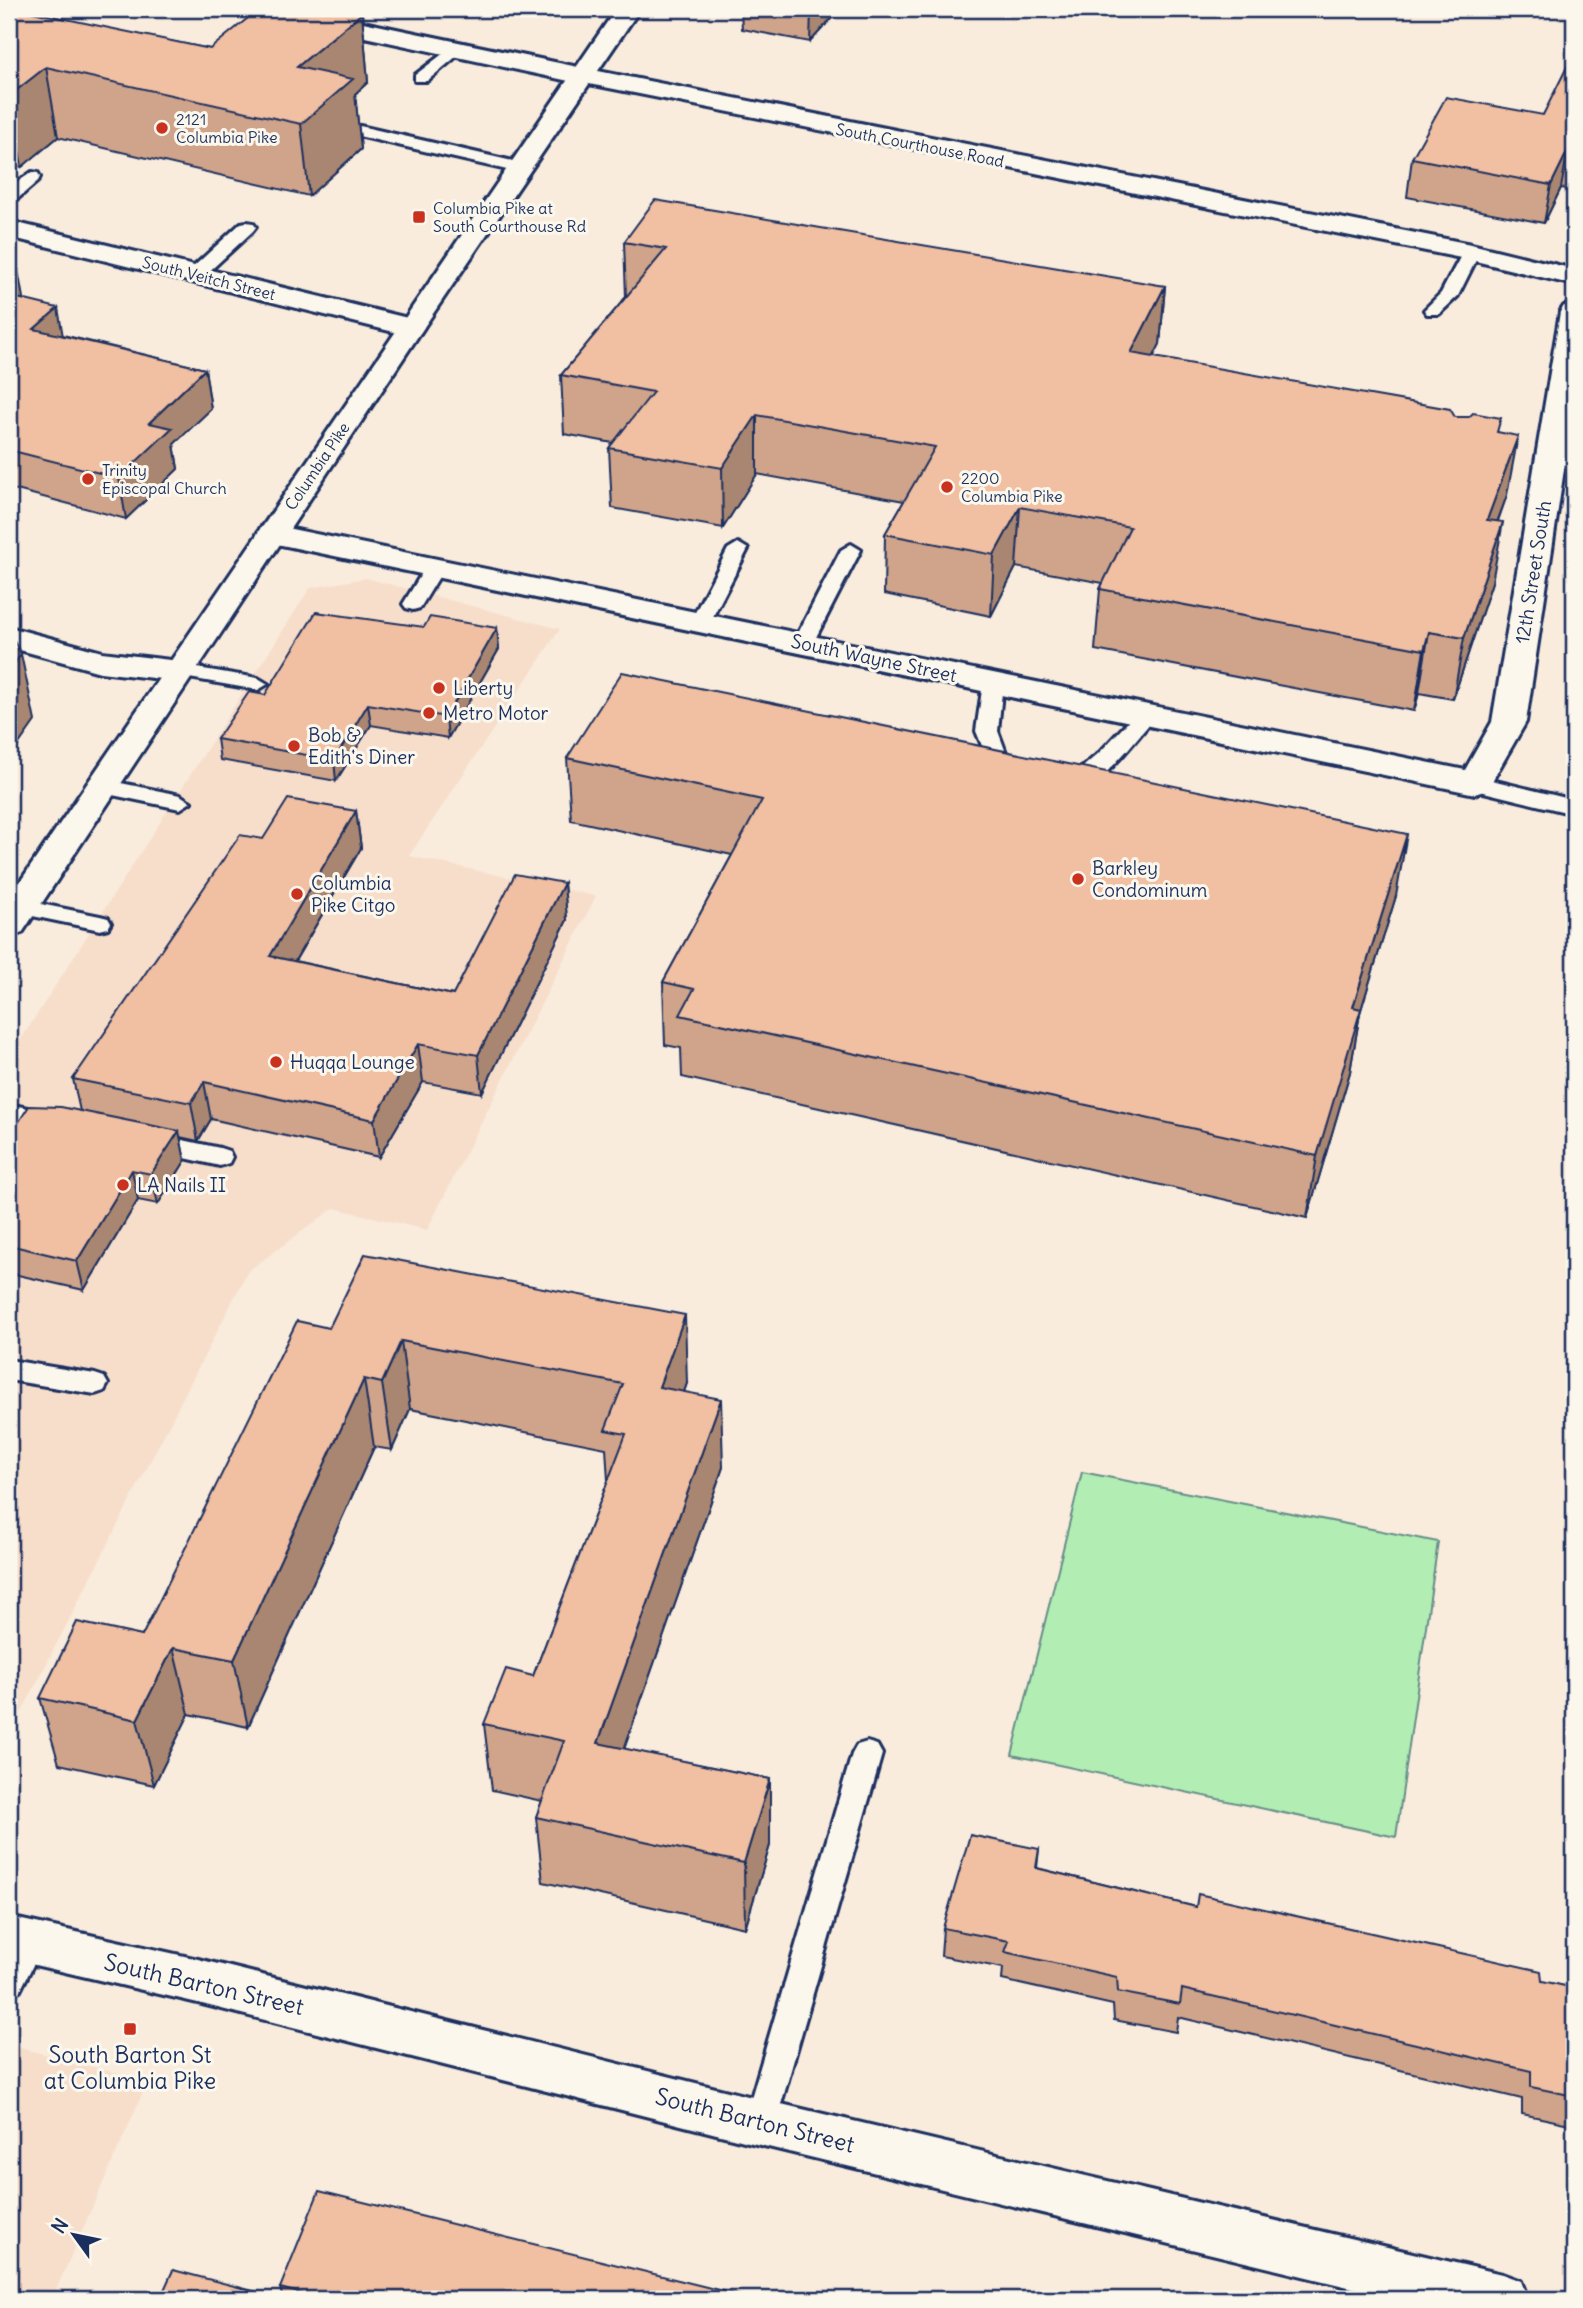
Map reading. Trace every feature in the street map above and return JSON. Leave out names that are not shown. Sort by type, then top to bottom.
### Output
[{"type":"street","name":"Columbia Pike","points":[[15,916],[410,327],[628,9]]},
{"type":"street","name":"South Courthouse Road","points":[[279,17],[345,16],[457,48],[667,95],[1471,252],[1572,285]]},
{"type":"street","name":"South Veitch Street","points":[[9,229],[410,327]]},
{"type":"street","name":"12th Street South","points":[[1475,783],[1509,722],[1574,312]]},
{"type":"street","name":"South Wayne Street","points":[[272,534],[1475,783]]},
{"type":"street","points":[[9,637],[100,662],[179,671]]},
{"type":"street","name":"South Barton Street","points":[[15,1954],[198,1981],[760,2122],[1502,2299]]},
{"type":"lane","points":[[421,78],[457,48]]},
{"type":"lane","points":[[360,131],[520,167]]},
{"type":"lane","points":[[9,197],[32,177]]},
{"type":"lane","points":[[196,274],[247,227]]},
{"type":"lane","points":[[1433,310],[1447,299],[1471,252]]},
{"type":"lane","points":[[699,622],[738,549]]},
{"type":"lane","points":[[803,643],[851,550]]},
{"type":"lane","points":[[413,604],[435,567]]},
{"type":"lane","points":[[179,671],[258,684]]},
{"type":"lane","points":[[993,683],[987,732],[999,763],[1081,780],[1108,757],[1146,715]]},
{"type":"lane","points":[[1475,783],[1574,807]]},
{"type":"lane","points":[[101,786],[180,802]]},
{"type":"lane","points":[[15,916],[100,923]]},
{"type":"lane","points":[[9,1112],[75,1126]]},
{"type":"lane","points":[[128,1137],[220,1157]]},
{"type":"lane","points":[[9,1370],[95,1384]]},
{"type":"lane","points":[[760,2122],[867,1755]]},
{"type":"shaded area","points":[[366,578],[560,629],[409,856],[596,896],[427,1230],[334,1208],[248,1271],[9,1737],[9,1058],[310,588]]},
{"type":"shaded area","points":[[9,2045],[148,2081],[52,2299],[9,2299]]},
{"type":"green space","points":[[1082,1472],[1438,1542],[1396,1837],[1012,1755]]},
{"type":"building","points":[[9,9],[210,49],[259,9],[343,9],[362,13],[297,67],[353,79],[301,124],[46,67],[9,96]]},
{"type":"building","points":[[1574,63],[1574,151],[1568,150],[1551,185],[1412,158],[1446,97],[1543,115],[1568,65],[1573,66]]},
{"type":"building","points":[[655,200],[1165,286],[1131,353],[1450,409],[1455,417],[1469,417],[1473,413],[1501,418],[1497,432],[1518,436],[1487,520],[1503,522],[1464,638],[1429,632],[1424,650],[1100,589],[1130,527],[1020,507],[994,555],[885,534],[935,447],[757,415],[722,468],[609,448],[653,392],[561,375],[666,249],[624,242]]},
{"type":"building","points":[[9,268],[18,270],[9,278]]},
{"type":"building","points":[[9,296],[58,308],[34,329],[205,369],[149,423],[172,428],[119,478],[9,450]]},
{"type":"building","points":[[316,612],[424,627],[430,617],[497,628],[446,717],[368,704],[334,760],[217,739],[249,692],[265,695]]},
{"type":"building","points":[[9,632],[21,654],[9,671]]},
{"type":"building","points":[[622,672],[1407,834],[1353,1007],[1361,1009],[1317,1156],[680,1015],[694,989],[663,982],[762,800],[567,758]]},
{"type":"building","points":[[288,799],[356,811],[270,956],[453,995],[515,874],[564,883],[478,1055],[418,1044],[374,1120],[204,1082],[191,1103],[73,1079],[240,835],[263,839]]},
{"type":"building","points":[[29,1106],[61,1107],[179,1131],[151,1174],[132,1170],[77,1261],[9,1245],[9,1137]]},
{"type":"building","points":[[365,1254],[685,1315],[659,1387],[721,1399],[598,1743],[770,1779],[744,1863],[536,1817],[564,1741],[484,1724],[506,1669],[533,1676],[626,1434],[605,1430],[623,1384],[401,1341],[382,1383],[364,1379],[234,1660],[173,1648],[137,1720],[40,1698],[77,1622],[142,1636],[297,1321],[329,1328]]},
{"type":"building","points":[[970,1835],[1039,1849],[1036,1868],[1196,1907],[1198,1894],[1541,1971],[1542,1981],[1574,1988],[1574,2096],[1531,2087],[1531,2071],[1182,1989],[1180,2004],[1118,1992],[1117,1977],[1005,1952],[1009,1941],[943,1928]]},
{"type":"building","points":[[319,2191],[755,2299],[322,2299],[280,2288]]},
{"type":"building","points":[[173,2270],[284,2299],[160,2299]]},
{"type":"place","name":"2121 Columbia Pike","points":[[162,128]]},
{"type":"place","name":"Columbia Pike at South Courthouse Rd","points":[[419,217]]},
{"type":"place","name":"Trinity Episcopal Church","points":[[88,479]]},
{"type":"place","name":"2200 Columbia Pike","points":[[947,487]]},
{"type":"place","name":"Liberty","points":[[439,688]]},
{"type":"place","name":"Metro Motor","points":[[429,713]]},
{"type":"place","name":"Bob & Edith's Diner","points":[[294,746]]},
{"type":"place","name":"Barkley Condominum","points":[[1078,879]]},
{"type":"place","name":"Columbia Pike Citgo","points":[[297,894]]},
{"type":"place","name":"Huqqa Lounge","points":[[276,1062]]},
{"type":"place","name":"LA Nails II","points":[[123,1185]]},
{"type":"place","name":"South Barton St at Columbia Pike","points":[[130,2029]]}]
